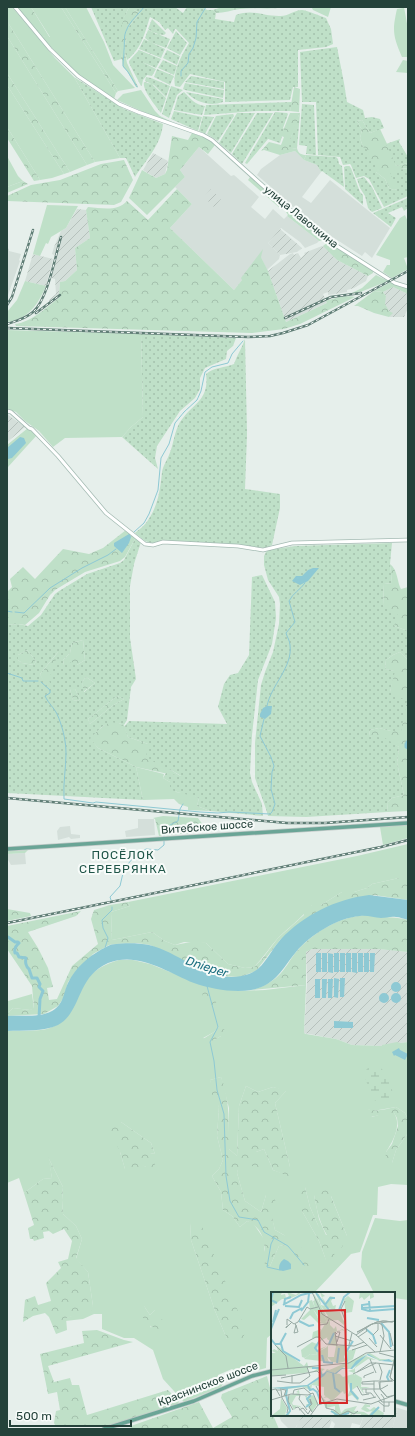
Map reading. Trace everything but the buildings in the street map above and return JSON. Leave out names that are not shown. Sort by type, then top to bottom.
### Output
[{"type":"main road","name":"улица Лавочкина","points":[[16,7],[50,49],[78,76],[119,104],[203,135],[220,147],[326,239],[395,283],[408,287]]},
{"type":"main road","points":[[7,411],[11,412],[32,429],[58,456],[106,513],[145,544],[149,545],[164,542],[238,546],[263,550],[292,543],[408,540]]},
{"type":"main road","name":"Витебское шоссе","points":[[7,849],[408,823]]},
{"type":"main road","name":"Краснинское шоссе","points":[[104,1429],[189,1403],[252,1376],[271,1371]]},
{"type":"main road","points":[[395,1401],[408,1406]]},
{"type":"shaded area","points":[[199,147],[231,176],[234,175],[259,197],[251,207],[265,219],[273,209],[284,219],[287,216],[319,241],[305,248],[300,242],[281,228],[268,243],[280,255],[279,259],[267,270],[261,257],[234,290],[170,228],[192,204],[175,187],[185,177],[180,170]]},
{"type":"shaded area","points":[[295,151],[304,160],[317,165],[321,172],[302,197],[311,203],[330,180],[390,228],[372,258],[365,252],[362,256],[331,236],[277,194],[257,175],[261,169],[280,155]]},
{"type":"shaded area","points":[[153,153],[168,161],[165,174],[156,178],[143,170]]},
{"type":"shaded area","points":[[211,189],[221,199],[214,207],[204,197]]},
{"type":"shaded area","points":[[77,209],[86,210],[90,238],[75,248],[77,270],[65,281],[60,282],[59,295],[50,302],[49,300],[56,294],[55,279],[51,278],[56,256],[52,254],[54,247],[61,231],[66,228]]},
{"type":"shaded area","points":[[280,229],[302,248],[297,252],[280,255],[268,243]]},
{"type":"shaded area","points":[[322,246],[325,247],[337,260],[368,276],[366,281],[347,290],[347,292],[328,295],[328,292],[323,294],[327,303],[286,322],[268,271],[290,254],[293,253],[294,255],[298,253],[301,258],[305,254],[304,253]]},
{"type":"shaded area","points":[[7,248],[9,251],[21,254],[7,298]]},
{"type":"shaded area","points":[[33,254],[53,259],[46,286],[25,281]]},
{"type":"shaded area","points":[[393,287],[408,294],[408,308],[404,317],[389,317],[392,313],[384,304],[386,296],[383,292]]},
{"type":"shaded area","points":[[7,414],[25,427],[7,442]]},
{"type":"shaded area","points":[[138,819],[154,819],[155,835],[126,837],[125,831],[138,828]]},
{"type":"shaded area","points":[[70,826],[71,834],[80,835],[80,838],[71,839],[69,837],[58,840],[57,831],[60,827]]},
{"type":"shaded area","points":[[25,853],[26,864],[11,865],[7,858],[7,854]]},
{"type":"shaded area","points":[[312,949],[378,949],[408,952],[408,1042],[382,1046],[352,1045],[336,1039],[304,1033],[307,982],[306,952]]},
{"type":"shaded area","points":[[395,1407],[398,1408],[392,1429],[359,1429],[364,1416],[395,1416]]},
{"type":"shaded area","points":[[398,1408],[408,1411],[408,1429],[392,1429]]},
{"type":"shaded area","points":[[279,1416],[364,1416],[360,1425],[352,1423],[350,1429],[333,1429],[335,1424],[331,1420],[318,1419],[297,1425],[295,1429],[291,1429],[281,1421]]},
{"type":"shaded area","points":[[302,1416],[332,1420],[329,1429],[295,1429]]},
{"type":"green space","points":[[7,7],[12,7],[55,58],[74,77],[120,158],[95,162],[7,21]]},
{"type":"green space","points":[[17,7],[31,7],[50,38],[41,36]]},
{"type":"green space","points":[[31,7],[61,7],[116,93],[114,99],[79,75],[45,41],[41,36],[50,37]]},
{"type":"green space","points":[[61,7],[65,7],[118,91],[116,93]]},
{"type":"green space","points":[[65,7],[86,7],[104,42],[113,65],[135,88],[118,91]]},
{"type":"green space","points":[[91,7],[129,7],[123,21],[121,32],[120,44],[122,59],[114,61]]},
{"type":"green space","points":[[129,7],[134,7],[134,10],[140,13],[127,29],[124,49],[127,63],[138,87],[136,87],[123,67],[119,39],[121,24]]},
{"type":"green space","points":[[134,7],[175,7],[183,13],[187,7],[204,8],[207,10],[213,10],[216,13],[215,19],[234,22],[236,15],[242,13],[282,16],[302,10],[326,18],[331,29],[333,44],[326,47],[298,50],[298,87],[293,87],[290,100],[225,102],[225,82],[190,74],[180,87],[175,86],[174,81],[176,70],[189,43],[176,29],[173,34],[168,28],[165,30],[159,22],[150,17],[139,46],[127,60],[124,49],[127,29],[140,13],[134,10]]},
{"type":"green space","points":[[222,7],[284,7],[246,8],[222,13],[216,13],[213,10]]},
{"type":"green space","points":[[331,7],[328,17],[313,10],[312,8]]},
{"type":"green space","points":[[403,7],[408,29],[408,57],[402,57],[394,33],[394,23],[397,9]]},
{"type":"green space","points":[[152,19],[166,33],[164,35],[156,34],[148,29]]},
{"type":"green space","points":[[7,21],[95,162],[87,165],[7,36]]},
{"type":"green space","points":[[148,30],[170,39],[166,48],[150,42],[145,38]]},
{"type":"green space","points":[[176,31],[187,43],[180,55],[167,48]]},
{"type":"green space","points":[[7,36],[87,165],[70,172],[7,73]]},
{"type":"green space","points":[[144,39],[165,49],[161,58],[139,49]]},
{"type":"green space","points":[[337,47],[347,102],[363,110],[365,118],[372,117],[380,119],[384,128],[370,133],[362,120],[357,121],[362,130],[360,138],[363,147],[369,151],[368,158],[366,160],[373,161],[377,168],[376,172],[385,179],[389,188],[394,190],[397,189],[390,172],[408,168],[408,196],[384,207],[369,179],[364,176],[356,178],[350,164],[343,165],[340,157],[318,155],[316,102],[302,102],[300,52]]},
{"type":"green space","points":[[139,50],[161,59],[156,68],[142,62],[156,69],[152,76],[147,75],[141,86],[129,63],[129,61]]},
{"type":"green space","points":[[167,50],[180,56],[177,65],[163,58]]},
{"type":"green space","points":[[163,60],[177,66],[174,75],[158,68]]},
{"type":"green space","points":[[403,60],[408,61],[408,73],[396,72]]},
{"type":"green space","points":[[157,69],[174,76],[170,85],[154,77]]},
{"type":"green space","points":[[7,73],[70,172],[64,174],[7,85]]},
{"type":"green space","points":[[191,76],[224,82],[224,89],[185,82]]},
{"type":"green space","points":[[74,77],[124,109],[163,124],[162,132],[156,146],[135,177],[126,158],[120,158]]},
{"type":"green space","points":[[146,77],[170,86],[166,97],[154,85],[145,81]]},
{"type":"green space","points":[[144,82],[152,84],[166,98],[161,113],[147,93]]},
{"type":"green space","points":[[185,83],[224,90],[223,98],[185,90],[183,89]]},
{"type":"green space","points":[[7,85],[64,174],[40,180],[7,127]]},
{"type":"green space","points":[[171,86],[183,90],[177,95],[169,118],[162,114]]},
{"type":"green space","points":[[294,87],[300,89],[299,112],[290,111]]},
{"type":"green space","points":[[141,90],[160,116],[174,123],[148,114],[117,100],[123,94]]},
{"type":"green space","points":[[184,92],[196,103],[205,106],[202,115],[174,110],[178,96]]},
{"type":"green space","points":[[186,92],[223,99],[223,102],[213,104],[203,103]]},
{"type":"green space","points":[[292,102],[290,111],[257,111],[204,115],[206,105]]},
{"type":"green space","points":[[302,104],[314,105],[316,155],[306,154],[307,146],[299,145]]},
{"type":"green space","points":[[174,111],[202,117],[198,131],[171,119]]},
{"type":"green space","points":[[275,112],[288,114],[280,143],[268,139],[247,164],[245,163]]},
{"type":"green space","points":[[237,113],[255,113],[231,153],[219,143]]},
{"type":"green space","points":[[257,113],[273,113],[242,164],[232,154]]},
{"type":"green space","points":[[290,113],[299,113],[297,124],[290,139],[292,149],[297,148],[300,153],[306,155],[304,160],[295,151],[280,155],[264,150],[261,151],[269,142],[281,145],[284,137],[281,136]]},
{"type":"green space","points":[[299,113],[297,148],[292,149],[288,146]]},
{"type":"green space","points":[[233,114],[234,116],[218,141],[207,134],[216,116]]},
{"type":"green space","points":[[203,116],[214,117],[205,134],[199,131]]},
{"type":"green space","points":[[362,120],[370,133],[380,129],[396,166],[408,163],[408,168],[402,169],[397,189],[394,190],[389,188],[385,179],[365,160],[360,138],[362,130],[357,121]]},
{"type":"green space","points":[[7,127],[40,180],[34,181],[7,138]]},
{"type":"green space","points":[[192,133],[208,139],[215,145],[208,154],[199,147],[180,170],[185,177],[147,215],[129,198],[142,170],[156,178],[165,174],[167,170],[172,136],[188,140]]},
{"type":"green space","points":[[400,139],[399,142],[408,157],[408,163],[396,166],[386,144]]},
{"type":"green space","points":[[306,155],[336,157],[339,164],[342,166],[344,187],[322,171],[321,172],[317,165],[304,160]]},
{"type":"green space","points":[[7,156],[18,176],[23,181],[7,187]]},
{"type":"green space","points":[[124,160],[133,180],[121,202],[114,205],[7,201],[7,196],[31,185],[60,180],[101,164]]},
{"type":"green space","points":[[346,166],[351,168],[360,192],[363,195],[363,205],[345,189],[344,167]]},
{"type":"green space","points":[[250,177],[284,206],[282,210],[248,180]]},
{"type":"green space","points":[[364,177],[372,187],[382,208],[372,212],[368,208],[365,196],[357,179]]},
{"type":"green space","points":[[23,181],[28,184],[7,193],[7,187]]},
{"type":"green space","points":[[177,189],[192,204],[170,228],[234,290],[242,280],[241,278],[263,249],[261,257],[268,271],[286,322],[327,303],[326,301],[340,297],[355,297],[300,324],[284,329],[252,333],[16,326],[15,324],[28,320],[40,313],[61,296],[59,295],[60,282],[65,281],[77,270],[75,248],[90,238],[86,210],[88,207],[114,208],[119,207],[127,201],[148,220]]},
{"type":"green space","points":[[408,198],[408,208],[404,211],[402,207],[388,213],[396,218],[391,227],[373,213]]},
{"type":"green space","points":[[47,205],[78,206],[66,228],[51,237],[48,244],[46,243],[40,256],[33,254]]},
{"type":"green space","points":[[288,210],[325,240],[319,241],[287,216],[288,215],[286,212]]},
{"type":"green space","points":[[405,215],[408,222],[408,257],[404,258],[408,269],[392,278],[383,272],[387,265],[390,265],[390,260],[376,255],[400,218]]},
{"type":"green space","points":[[328,242],[373,271],[373,273],[368,276],[337,260],[323,246]]},
{"type":"green space","points":[[376,275],[388,281],[358,293],[350,294],[362,288]]},
{"type":"green space","points":[[25,281],[46,286],[36,305],[27,314],[21,318],[7,322],[7,312],[17,300]]},
{"type":"green space","points":[[391,282],[400,287],[408,288],[408,294],[393,287],[383,292],[374,291]]},
{"type":"green space","points":[[374,291],[383,292],[386,296],[385,304],[389,311],[393,313],[389,317],[354,306]]},
{"type":"green space","points":[[7,330],[141,334],[143,417],[122,437],[65,438],[53,447],[39,431],[25,421],[16,412],[7,409]]},
{"type":"green space","points":[[141,334],[236,338],[233,346],[227,351],[226,359],[205,368],[200,378],[200,389],[195,398],[180,411],[157,446],[155,458],[158,469],[122,437],[143,417]]},
{"type":"green space","points":[[245,339],[247,434],[245,489],[280,494],[280,508],[272,545],[265,548],[230,544],[167,541],[151,543],[145,541],[135,533],[146,523],[156,505],[163,470],[178,426],[202,397],[205,391],[206,374],[212,370],[234,364]]},
{"type":"green space","points":[[28,428],[37,435],[8,467],[7,445]]},
{"type":"green space","points":[[126,530],[136,537],[125,557],[120,561],[85,572],[55,590],[50,595],[39,613],[25,625],[7,625],[7,592],[12,587],[10,579],[23,567],[35,579],[63,549],[89,554],[103,548]]},
{"type":"green space","points":[[136,537],[141,542],[134,564],[130,586],[130,638],[136,679],[131,687],[127,720],[124,725],[109,723],[90,738],[98,748],[136,767],[143,800],[7,793],[7,625],[18,624],[28,626],[41,615],[55,594],[59,591],[87,574],[120,563],[124,560]],"holes":[[[83,640],[85,660],[77,665],[72,662],[64,665],[63,660],[70,653],[72,643]],[[27,650],[36,661],[34,665],[22,663],[18,660],[18,655]],[[58,652],[52,673],[48,678],[50,683],[45,683],[40,674]],[[86,677],[95,683],[84,692],[82,682]],[[70,689],[75,689],[80,699],[78,701],[73,700]],[[117,696],[124,699],[112,706],[90,724],[88,719]]]},
{"type":"green space","points":[[392,543],[390,564],[392,583],[384,584],[383,605],[398,615],[394,626],[408,631],[408,660],[400,652],[386,660],[385,669],[395,671],[390,692],[407,701],[401,731],[391,731],[379,728],[370,730],[369,736],[385,738],[399,747],[397,763],[404,795],[392,798],[388,802],[387,812],[306,817],[268,816],[255,778],[255,743],[261,685],[273,652],[279,624],[280,604],[279,597],[268,580],[264,565],[264,556],[269,550],[295,546]]},
{"type":"green space","points":[[390,564],[395,569],[401,589],[408,587],[408,631],[394,626],[383,605],[384,584],[392,583]]},
{"type":"green space","points":[[262,575],[275,602],[276,618],[272,644],[258,680],[252,735],[250,773],[252,782],[262,804],[263,816],[210,811],[197,806],[199,798],[170,789],[170,782],[163,778],[166,773],[181,776],[146,758],[148,744],[128,737],[124,727],[129,721],[227,724],[218,707],[224,684],[230,675],[238,673],[249,655],[252,577]]},
{"type":"green space","points":[[83,640],[85,660],[77,665],[64,665],[63,660],[70,653],[72,643]]},
{"type":"green space","points":[[27,650],[36,661],[34,665],[22,663],[18,660],[18,655]]},
{"type":"green space","points":[[59,651],[50,683],[44,683],[40,674]]},
{"type":"green space","points":[[400,652],[408,660],[408,811],[387,812],[388,802],[392,798],[404,795],[397,763],[399,747],[369,736],[370,730],[379,728],[391,731],[390,692],[394,671],[385,669],[386,660]]},
{"type":"green space","points":[[86,677],[95,683],[83,692],[82,682]]},
{"type":"green space","points":[[70,689],[75,689],[80,699],[78,701],[73,700]]},
{"type":"green space","points":[[117,696],[124,699],[112,706],[90,724],[88,719]]},
{"type":"green space","points":[[108,722],[116,722],[124,725],[128,737],[148,744],[171,770],[182,777],[136,767],[98,748],[89,738]]},
{"type":"green space","points":[[136,767],[164,774],[163,778],[170,782],[176,792],[191,794],[199,798],[197,806],[210,811],[188,810],[188,807],[179,804],[174,799],[143,800]]},
{"type":"green space","points":[[163,816],[198,818],[203,825],[204,831],[159,836],[155,819],[153,818]]},
{"type":"green space","points":[[408,825],[408,838],[383,845],[380,827]]},
{"type":"green space","points":[[408,844],[408,878],[399,878],[372,884],[367,888],[354,892],[342,892],[321,905],[312,905],[278,938],[254,967],[245,968],[228,964],[206,943],[184,942],[175,945],[165,941],[152,932],[112,940],[111,912],[130,906],[128,902],[357,856]]},
{"type":"green space","points":[[28,850],[25,853],[7,854],[7,851]]},
{"type":"green space","points":[[399,878],[408,878],[408,900],[374,895],[293,929],[280,940],[256,971],[240,977],[220,976],[203,971],[150,945],[137,943],[109,945],[93,954],[68,982],[64,997],[58,1006],[44,1014],[7,1016],[7,1012],[13,1008],[30,1010],[34,1008],[32,986],[7,949],[7,926],[81,911],[76,916],[28,932],[48,968],[53,987],[47,988],[49,1000],[57,999],[72,966],[98,944],[91,919],[94,910],[110,905],[128,902],[130,906],[111,912],[112,940],[152,932],[165,941],[175,945],[196,941],[206,943],[228,964],[245,968],[254,967],[262,959],[278,938],[304,915],[304,909],[312,905],[321,905],[342,892],[354,892],[367,888],[372,884]]},
{"type":"green space","points":[[7,909],[30,913],[31,916],[7,921]]},
{"type":"green space","points":[[367,915],[408,920],[408,952],[378,949],[312,949],[306,952],[306,985],[251,990],[265,985],[275,979],[297,951],[320,931],[348,918]]},
{"type":"green space","points":[[119,960],[133,960],[239,991],[265,990],[306,985],[304,1033],[336,1039],[352,1045],[382,1046],[397,1042],[408,1042],[408,1119],[405,1113],[396,1107],[373,1111],[367,1109],[372,1117],[385,1113],[394,1113],[397,1123],[396,1133],[386,1152],[392,1163],[396,1150],[408,1133],[408,1185],[391,1184],[378,1187],[377,1215],[373,1215],[360,1252],[351,1254],[315,1292],[271,1292],[271,1335],[267,1338],[266,1368],[243,1374],[232,1369],[218,1375],[223,1384],[221,1387],[184,1402],[163,1379],[153,1350],[134,1338],[124,1338],[102,1329],[102,1314],[94,1314],[83,1319],[65,1321],[66,1318],[93,1306],[88,1272],[76,1259],[82,1239],[76,1226],[63,1214],[63,1187],[49,1159],[52,1178],[43,1179],[24,1193],[19,1178],[7,1183],[7,1031],[43,1030],[63,1021],[72,1009],[89,977],[105,965]],"holes":[[[219,1027],[221,1036],[214,1040],[203,1038],[214,1032]],[[221,1077],[229,1108],[229,1149],[237,1156],[239,1106],[246,1086],[258,1092],[273,1087],[286,1091],[275,1103],[290,1167],[290,1176],[273,1170],[264,1149],[239,1162],[237,1173],[245,1201],[261,1212],[266,1195],[275,1230],[284,1235],[293,1251],[287,1245],[279,1246],[270,1266],[264,1249],[264,1239],[253,1223],[247,1221],[240,1227],[232,1216],[223,1210],[221,1192],[212,1176],[219,1169],[223,1160],[217,1136],[219,1107],[210,1080]],[[121,1122],[151,1143],[155,1154],[150,1153],[146,1167],[141,1164],[125,1169],[120,1152]],[[305,1187],[310,1207],[318,1225],[326,1260],[319,1241],[302,1211]],[[314,1195],[331,1196],[347,1236],[326,1235],[319,1219]],[[190,1222],[227,1339],[215,1311],[191,1240]],[[144,1306],[150,1315],[155,1310],[151,1328]]]},
{"type":"green space","points":[[207,991],[213,994],[217,1005],[212,1013],[202,992]]},
{"type":"green space","points":[[32,994],[34,1009],[13,1008],[7,1012],[8,1001]]},
{"type":"green space","points":[[219,1027],[225,1030],[229,1040],[225,1041],[221,1036],[203,1043],[203,1039]]},
{"type":"green space","points":[[376,1065],[385,1073],[393,1094],[389,1099],[381,1103],[372,1099],[365,1077],[366,1070],[370,1066]]},
{"type":"green space","points":[[221,1077],[226,1094],[229,1121],[229,1149],[237,1156],[239,1106],[246,1086],[258,1092],[273,1087],[287,1090],[275,1103],[290,1167],[290,1177],[273,1170],[264,1149],[256,1152],[261,1169],[240,1162],[237,1173],[245,1201],[261,1212],[266,1195],[274,1195],[277,1208],[272,1217],[275,1230],[298,1243],[312,1263],[308,1268],[303,1265],[287,1245],[279,1246],[270,1266],[265,1267],[264,1241],[259,1230],[247,1221],[240,1227],[232,1216],[223,1210],[221,1192],[212,1176],[219,1169],[223,1160],[217,1136],[219,1107],[212,1095],[210,1080]]},
{"type":"green space","points":[[363,1106],[371,1110],[383,1110],[396,1107],[405,1113],[408,1119],[408,1133],[396,1150],[392,1163],[389,1166],[385,1162],[386,1152],[392,1144],[398,1126],[397,1118],[394,1113],[370,1117],[362,1116],[359,1111]]},
{"type":"green space","points":[[112,1119],[121,1122],[151,1143],[155,1154],[150,1153],[157,1169],[141,1165],[136,1176],[125,1169],[120,1152],[110,1130]]},
{"type":"green space","points":[[48,1157],[63,1187],[63,1214],[76,1226],[82,1239],[76,1258],[88,1272],[93,1306],[91,1311],[66,1318],[67,1330],[56,1334],[49,1317],[45,1313],[33,1316],[23,1322],[25,1300],[35,1296],[38,1305],[51,1301],[46,1283],[61,1268],[58,1262],[68,1259],[72,1241],[64,1229],[53,1234],[49,1231],[43,1232],[44,1238],[34,1241],[33,1239],[30,1239],[28,1228],[34,1225],[24,1193],[43,1179],[52,1178]]},
{"type":"green space","points":[[301,1187],[305,1187],[310,1207],[318,1225],[334,1252],[336,1267],[326,1260],[319,1241],[302,1211],[296,1191]]},
{"type":"green space","points":[[328,1189],[347,1236],[339,1254],[322,1226],[314,1195]]},
{"type":"green space","points":[[375,1218],[400,1221],[408,1220],[408,1300],[395,1298],[395,1292],[374,1292],[361,1267],[362,1252]]},
{"type":"green space","points":[[190,1222],[200,1222],[246,1330],[243,1338],[237,1342],[227,1339],[215,1311],[191,1240]]},
{"type":"green space","points":[[144,1306],[150,1315],[155,1310],[167,1326],[165,1331],[152,1327],[146,1322],[140,1310]]},
{"type":"green space","points":[[97,1330],[133,1342],[48,1366],[54,1382],[70,1378],[72,1385],[79,1385],[87,1415],[168,1390],[179,1401],[178,1405],[103,1427],[86,1425],[56,1427],[54,1423],[56,1411],[60,1410],[57,1392],[48,1394],[40,1354],[84,1343],[82,1331]]},
{"type":"green space","points":[[267,1376],[270,1388],[271,1416],[273,1416],[279,1429],[130,1429],[131,1426],[199,1402],[213,1428],[232,1417],[221,1398],[222,1394]]},
{"type":"water","points":[[20,437],[24,438],[26,443],[12,458],[8,459],[7,448]]},
{"type":"water","points":[[129,534],[131,537],[129,543],[122,553],[114,546],[114,543]]},
{"type":"water","points":[[319,568],[308,581],[300,585],[292,581],[296,576],[302,576],[308,570]]},
{"type":"water","points":[[272,706],[271,714],[265,719],[260,717],[260,714],[263,708]]},
{"type":"water","points":[[369,895],[408,900],[408,920],[399,917],[381,918],[363,916],[351,917],[333,924],[309,939],[272,981],[259,988],[244,991],[215,989],[194,983],[152,964],[141,961],[119,960],[108,963],[98,969],[90,977],[84,985],[71,1012],[66,1019],[58,1025],[39,1030],[7,1031],[7,1016],[42,1015],[56,1008],[63,998],[71,977],[82,963],[110,945],[128,943],[149,945],[162,949],[210,973],[235,977],[249,974],[259,968],[281,939],[290,930],[310,916],[333,904]]},
{"type":"water","points":[[316,953],[321,953],[321,972],[316,972]]},
{"type":"water","points":[[322,953],[327,953],[327,972],[322,972]]},
{"type":"water","points":[[328,953],[333,954],[333,973],[328,972]]},
{"type":"water","points":[[334,953],[339,953],[339,972],[334,972]]},
{"type":"water","points":[[340,953],[345,953],[345,972],[340,972]]},
{"type":"water","points":[[346,953],[351,953],[351,972],[346,972]]},
{"type":"water","points":[[352,953],[357,953],[357,973],[352,972]]},
{"type":"water","points":[[358,953],[363,953],[363,972],[358,972]]},
{"type":"water","points":[[364,953],[369,953],[369,972],[364,972]]},
{"type":"water","points":[[370,953],[375,953],[374,972],[370,972]]},
{"type":"water","points":[[334,978],[339,979],[338,998],[334,997]]},
{"type":"water","points":[[340,978],[345,978],[344,997],[340,997]]},
{"type":"water","points":[[315,979],[320,979],[320,998],[315,998]]},
{"type":"water","points":[[322,979],[327,979],[326,998],[322,998]]},
{"type":"water","points":[[328,979],[333,979],[332,998],[328,998]]},
{"type":"water","points":[[394,982],[398,982],[400,983],[400,991],[394,992],[391,989],[391,985]]},
{"type":"water","points":[[382,993],[386,993],[388,994],[388,1002],[382,1003],[379,1000],[379,996]]},
{"type":"water","points":[[394,993],[398,993],[400,994],[400,1002],[394,1003],[391,1000],[391,996]]},
{"type":"water","points":[[334,1021],[353,1022],[353,1028],[334,1028]]},
{"type":"water","points":[[399,1048],[408,1054],[405,1060],[395,1055],[394,1056],[392,1052]]},
{"type":"water","points":[[284,1259],[291,1264],[291,1269],[283,1271],[279,1270],[280,1264]]},
{"type":"waterway","points":[[137,87],[123,66],[125,37],[130,23],[144,7]]},
{"type":"waterway","points":[[181,76],[181,71],[188,63],[189,54],[193,48],[196,38],[197,22],[206,7]]},
{"type":"waterway","points":[[134,532],[144,523],[149,514],[158,490],[161,458],[169,444],[175,423],[197,400],[201,391],[205,372],[212,367],[228,363],[232,354],[243,341]]},
{"type":"waterway","points":[[15,612],[24,613],[50,588],[116,549]]},
{"type":"waterway","points":[[267,706],[269,698],[285,668],[290,653],[290,644],[286,633],[295,622],[289,601],[305,583]]},
{"type":"waterway","points":[[7,611],[12,612]]},
{"type":"waterway","points":[[7,673],[22,678],[23,681],[38,681]]},
{"type":"waterway","points":[[41,682],[50,690],[50,693],[45,696],[57,714],[62,728],[66,748],[64,799],[93,803],[96,802],[200,812],[270,814],[275,804],[271,789],[272,772],[274,766],[260,736],[264,719]]},
{"type":"waterway","points":[[408,741],[406,744],[406,747],[408,748]]},
{"type":"waterway","points":[[164,838],[166,829],[178,821],[180,809],[183,804]]},
{"type":"waterway","points":[[111,900],[110,897],[120,886],[123,873],[133,858],[146,849],[158,850],[164,845],[164,841]]},
{"type":"waterway","points":[[105,948],[108,938],[103,928],[102,920],[112,910],[112,907]]},
{"type":"waterway","points":[[7,938],[8,937],[19,943],[16,947],[15,953],[17,953],[19,957],[26,958],[26,964],[32,978],[37,978],[40,984],[39,987],[43,991],[40,999],[39,1018]]},
{"type":"waterway","points":[[207,986],[218,1027],[210,1042],[214,1061],[217,1090],[224,1114],[226,1176],[230,1201],[239,1217],[258,1220],[264,1232],[288,1246],[304,1265]]},
{"type":"waterway","points":[[274,1238],[271,1244],[267,1267],[280,1270]]},
{"type":"railway","points":[[7,305],[12,297],[33,230]]},
{"type":"railway","points":[[7,324],[27,316],[38,306],[47,288],[61,237]]},
{"type":"railway","points":[[7,328],[248,337],[270,336],[308,325],[408,271]]},
{"type":"railway","points":[[285,318],[331,297],[361,293]]},
{"type":"railway","points":[[36,313],[60,295]]},
{"type":"railway","points":[[7,798],[287,823],[325,823],[408,817]]},
{"type":"railway","points":[[7,923],[381,847],[408,840]]},
{"type":"district","name":"ПОСЁЛОК СЕРЕБРЯНКА","points":[[123,862]]},
{"type":"water label","name":"Dnieper","points":[[207,967]]}]
